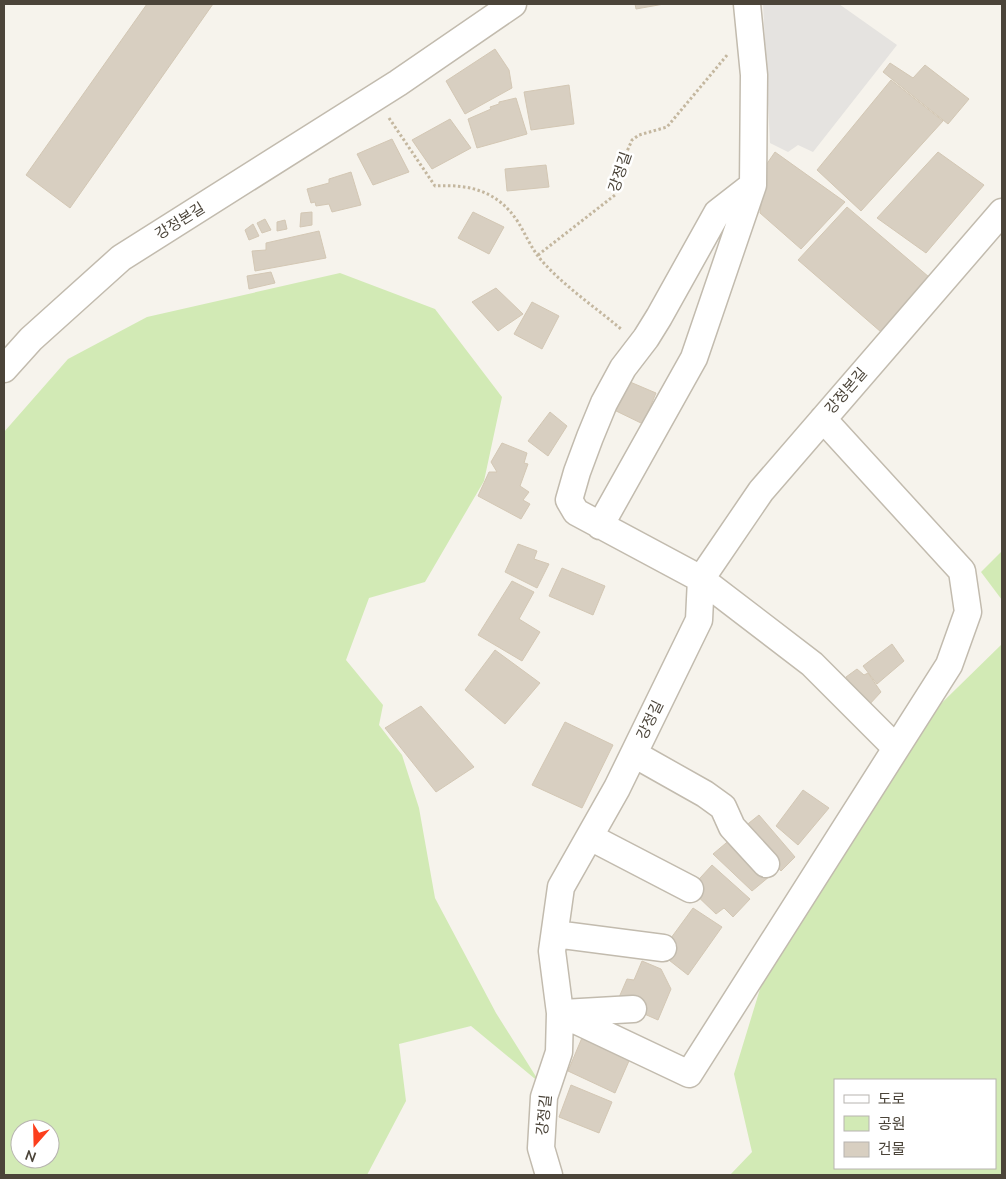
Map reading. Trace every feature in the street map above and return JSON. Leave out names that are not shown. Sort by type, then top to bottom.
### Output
[{"type":"street","name":"강정본길","points":[[4,369],[31,339],[122,258],[374,97],[513,4]]},
{"type":"street","points":[[600,526],[694,358],[754,185],[754,75],[747,4]]},
{"type":"street","points":[[754,185],[717,213],[659,317],[624,368],[604,403],[576,472],[569,500],[576,512],[701,579],[812,664],[896,748]]},
{"type":"street","name":"강정본길","points":[[701,579],[761,491],[1002,212]]},
{"type":"street","points":[[560,1013],[689,1074],[949,665],[968,612],[962,571],[823,419]]},
{"type":"street","name":"강정길","points":[[549,1175],[541,1148],[544,1097],[559,1052],[560,1013],[552,951],[561,887],[618,788],[699,620],[701,579]]},
{"type":"street","points":[[634,754],[705,794],[722,806],[732,827],[766,864]]},
{"type":"street","points":[[590,837],[690,889]]},
{"type":"street","points":[[555,934],[663,948]]},
{"type":"street","points":[[560,1013],[633,1009]]},
{"type":"path","name":"강정길","points":[[538,256],[615,195],[615,179],[632,140],[639,135],[667,127],[715,71],[721,61],[750,33]]},
{"type":"path","points":[[374,97],[435,186],[455,185],[482,191],[502,202],[517,220],[538,256],[567,285],[642,344]]},
{"type":"green space","points":[[340,273],[435,309],[502,397],[484,481],[425,582],[369,598],[346,660],[383,705],[379,725],[402,755],[419,808],[435,898],[496,1013],[540,1083],[471,1026],[399,1044],[406,1101],[367,1175],[4,1175],[4,432],[68,359],[147,317]]},
{"type":"green space","points":[[1002,551],[1002,600],[981,572]]},
{"type":"green space","points":[[1002,644],[1002,1175],[730,1175],[752,1152],[734,1074],[760,989],[837,817],[911,733]]},
{"type":"shaded area","points":[[763,4],[839,4],[897,45],[813,152],[798,145],[788,152],[770,143]]},
{"type":"building","points":[[147,4],[213,4],[70,208],[26,175]]},
{"type":"building","points":[[635,4],[664,4],[636,9]]},
{"type":"building","points":[[495,49],[509,70],[512,88],[465,114],[446,81]]},
{"type":"building","points":[[890,63],[913,78],[925,65],[969,99],[948,124],[883,72]]},
{"type":"building","points":[[891,80],[943,121],[861,211],[817,170]]},
{"type":"building","points":[[569,85],[574,124],[531,130],[524,92]]},
{"type":"building","points":[[516,98],[527,134],[477,148],[468,119],[491,109],[490,107],[499,104],[499,102]]},
{"type":"building","points":[[450,119],[471,148],[432,169],[412,140]]},
{"type":"building","points":[[392,139],[409,172],[373,185],[357,154]]},
{"type":"building","points":[[775,152],[845,202],[801,249],[760,213],[766,165]]},
{"type":"building","points":[[938,152],[984,185],[926,253],[877,218]]},
{"type":"building","points":[[546,165],[549,187],[507,191],[505,169]]},
{"type":"building","points":[[351,172],[361,205],[332,212],[329,204],[316,206],[315,202],[311,203],[307,189],[329,183],[329,179]]},
{"type":"building","points":[[847,207],[929,277],[881,332],[798,260]]},
{"type":"building","points":[[312,212],[312,225],[300,227],[301,213]]},
{"type":"building","points":[[473,212],[504,227],[489,254],[458,238]]},
{"type":"building","points":[[265,219],[271,230],[262,233],[257,223]]},
{"type":"building","points":[[285,220],[287,229],[277,231],[277,222]]},
{"type":"building","points":[[253,224],[259,236],[249,240],[245,230]]},
{"type":"building","points":[[319,231],[326,258],[255,271],[252,251],[266,250],[266,243]]},
{"type":"building","points":[[271,272],[275,283],[249,289],[247,276]]},
{"type":"building","points":[[496,288],[523,314],[498,331],[472,302]]},
{"type":"building","points":[[532,302],[559,316],[542,349],[514,334]]},
{"type":"building","points":[[623,379],[656,393],[643,424],[610,408]]},
{"type":"building","points":[[550,412],[567,426],[548,456],[528,441]]},
{"type":"building","points":[[502,443],[527,453],[524,463],[528,464],[520,486],[529,492],[523,500],[530,504],[521,519],[478,496],[489,472],[497,472],[491,462]]},
{"type":"building","points":[[518,544],[537,551],[534,559],[549,564],[537,588],[505,572]]},
{"type":"building","points":[[562,568],[605,586],[593,615],[549,596]]},
{"type":"building","points":[[512,581],[534,592],[519,619],[540,632],[522,661],[478,635]]},
{"type":"building","points":[[892,644],[904,661],[877,684],[863,666]]},
{"type":"building","points":[[495,650],[540,683],[505,724],[465,690]]},
{"type":"building","points":[[857,669],[864,675],[868,673],[881,692],[868,706],[846,677]]},
{"type":"building","points":[[421,706],[474,767],[436,792],[385,728]]},
{"type":"building","points":[[565,722],[613,745],[582,808],[532,785]]},
{"type":"building","points":[[803,790],[829,808],[798,845],[776,826]]},
{"type":"building","points":[[759,815],[795,857],[781,871],[744,827]]},
{"type":"building","points":[[732,838],[770,876],[752,891],[713,854]]},
{"type":"building","points":[[712,865],[750,899],[733,917],[724,908],[716,914],[690,889]]},
{"type":"building","points":[[693,908],[722,927],[688,975],[660,953]]},
{"type":"building","points":[[642,961],[661,969],[671,989],[658,1020],[617,1002],[627,979],[634,980]]},
{"type":"building","points":[[584,1033],[632,1054],[615,1093],[568,1071]]},
{"type":"building","points":[[571,1085],[612,1102],[599,1133],[559,1117]]}]
